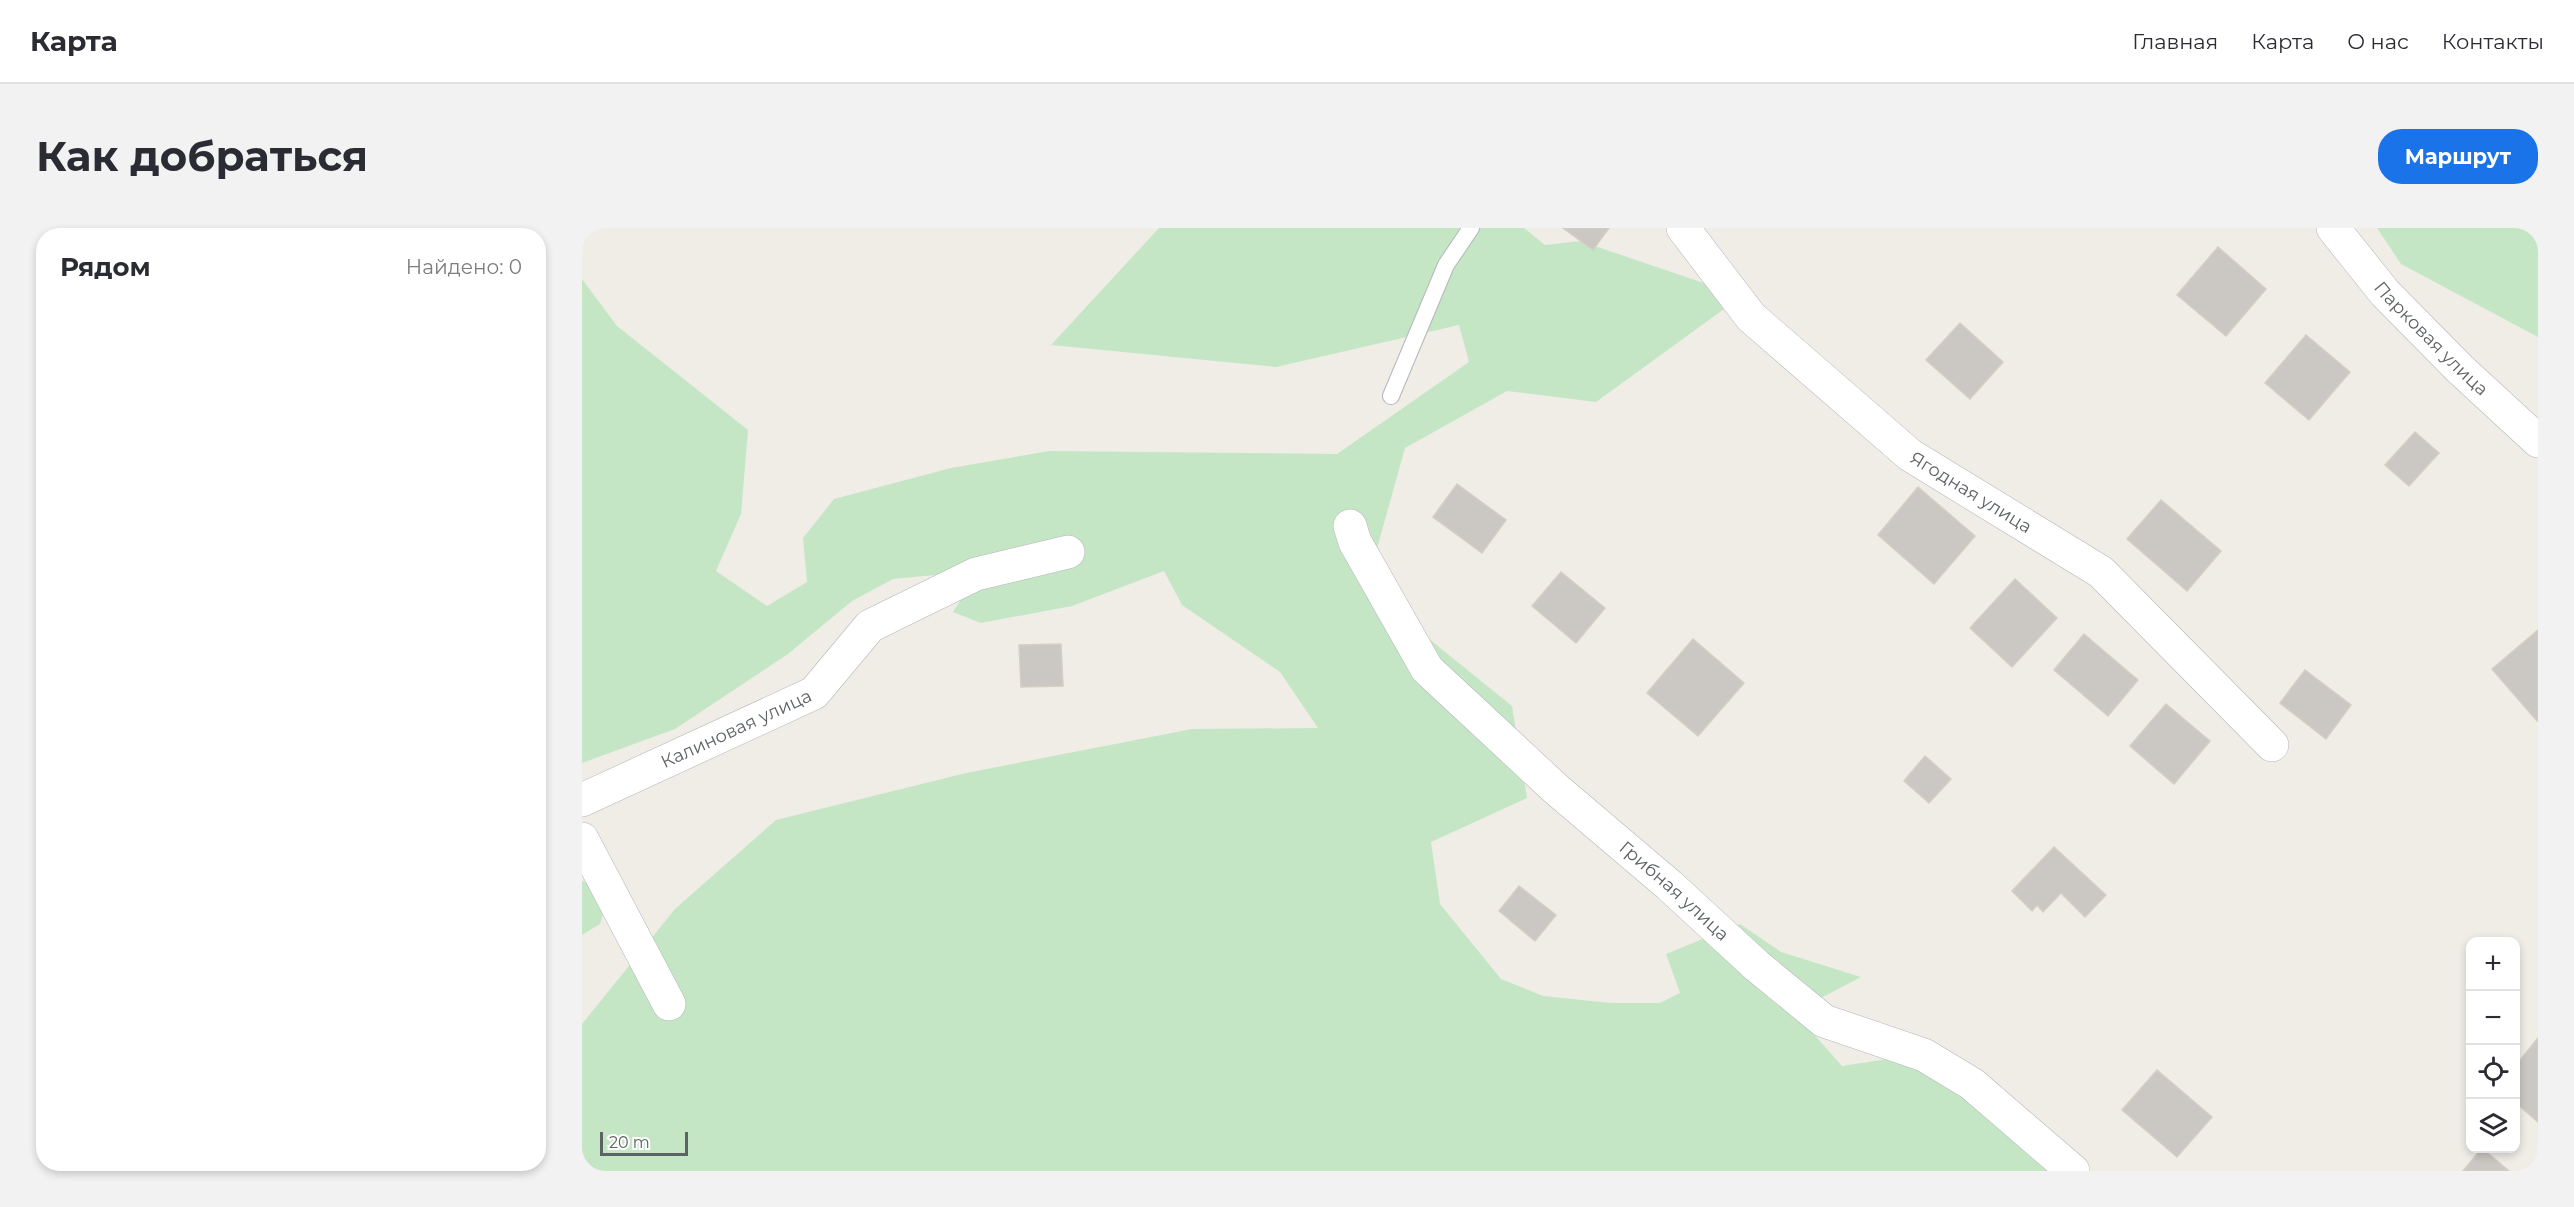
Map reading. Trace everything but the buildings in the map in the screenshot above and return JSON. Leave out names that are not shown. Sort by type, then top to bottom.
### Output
[{"type":"street","name":"Ягодная улица","points":[[1683,228],[1751,317],[1760,325],[1910,455],[2101,572],[2272,746]]},
{"type":"street","name":"Парковая улица","points":[[2333,228],[2385,293],[2460,369],[2538,441]]},
{"type":"street","name":"Грибная улица","points":[[1350,526],[1355,542],[1428,669],[1556,789],[1669,885],[1757,966],[1824,1021],[1924,1055],[1972,1084],[2073,1171]]},
{"type":"street","name":"Калиновая улица","points":[[582,800],[814,693],[870,626],[976,574],[1068,552]]},
{"type":"street","points":[[582,839],[669,1004]]},
{"type":"lane","points":[[1391,396],[1446,265],[1471,228]]},
{"type":"green space","points":[[1159,228],[1524,228],[1545,245],[1580,241],[1742,296],[1596,402],[1507,391],[1405,448],[1366,588],[1512,706],[1527,798],[1431,842],[1440,904],[1501,979],[1543,996],[1611,1003],[1660,1003],[1680,993],[1666,954],[1740,924],[1781,952],[1861,977],[1794,1012],[1842,1066],[1914,1055],[2051,1171],[582,1171],[582,1024],[675,909],[776,820],[966,773],[1192,729],[1318,728],[1280,672],[1182,605],[1164,571],[1072,606],[981,623],[953,612],[972,582],[945,574],[893,579],[852,601],[788,654],[675,729],[582,763],[582,279],[617,326],[748,430],[741,514],[716,571],[767,606],[807,582],[803,538],[834,499],[951,468],[1049,451],[1337,454],[1469,362],[1459,325],[1276,367],[1051,345]]},
{"type":"green space","points":[[2377,228],[2538,228],[2538,337],[2401,264]]},
{"type":"green space","points":[[582,881],[611,890],[600,924],[582,935]]}]
